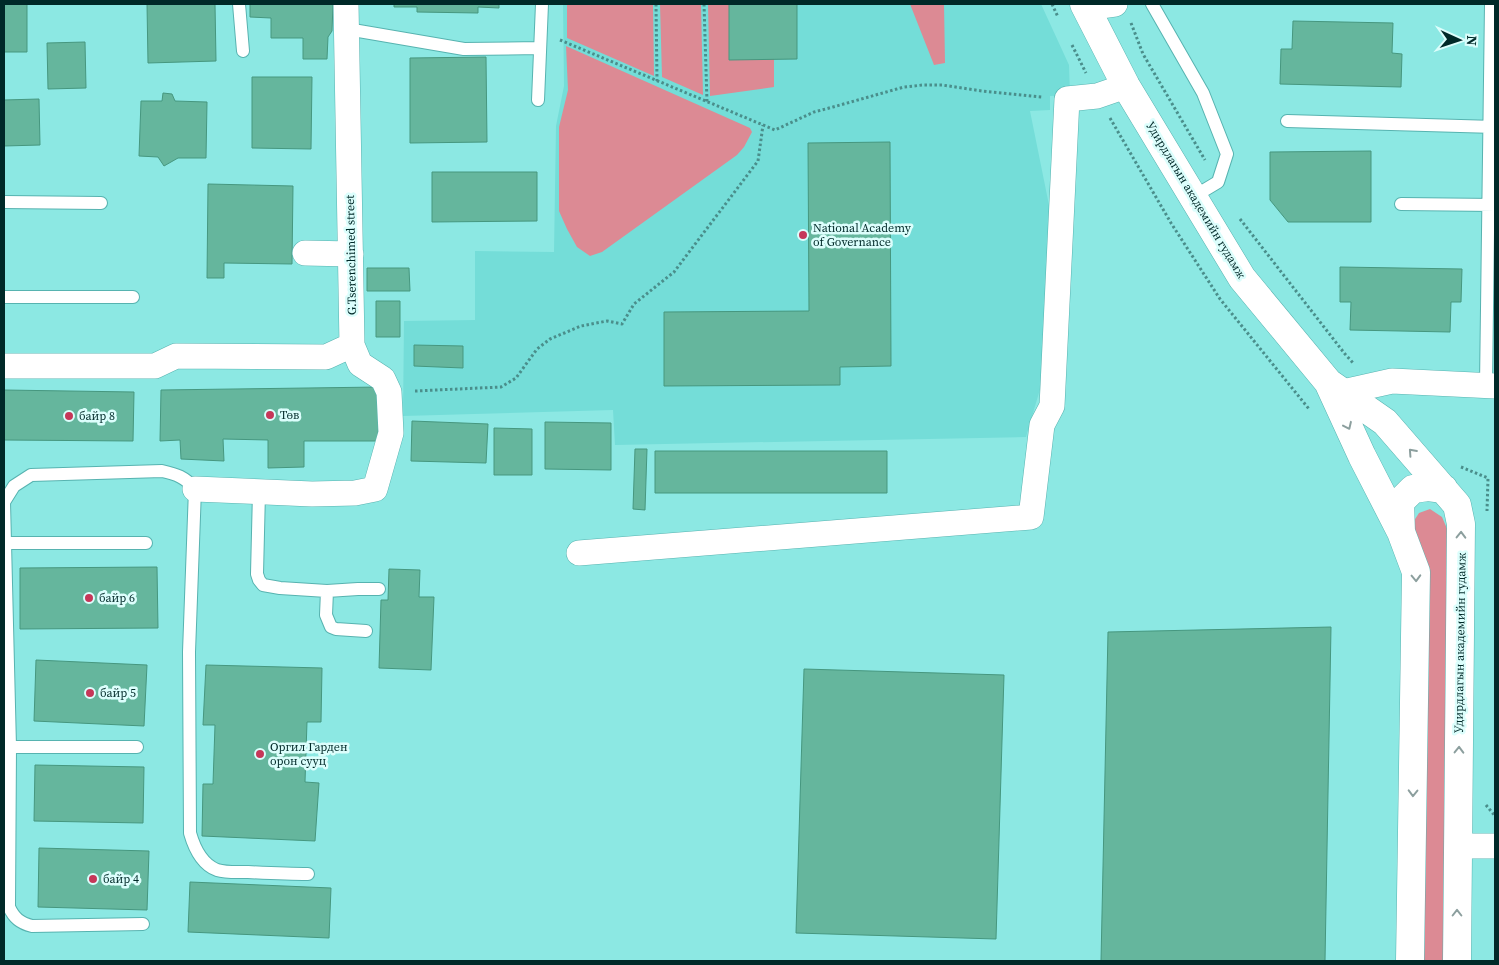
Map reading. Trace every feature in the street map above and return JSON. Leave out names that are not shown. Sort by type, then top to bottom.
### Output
[{"type":"main road","name":"Удирдлагын академийн гудамж","points":[[1085,6],[1126,86],[1242,278],[1336,387],[1385,422],[1457,505],[1461,524],[1457,961]]},
{"type":"main road","name":"Удирдлагын академийн гудамж","points":[[1336,387],[1362,456],[1401,532],[1416,572],[1410,961]]},
{"type":"main road","points":[[1401,532],[1400,502],[1413,489],[1428,487],[1444,489]]},
{"type":"street","name":"G.Tserenchimed street","points":[[346,4],[352,345],[360,364],[384,379],[389,392]]},
{"type":"street","points":[[1085,6],[1115,4]]},
{"type":"street","points":[[579,553],[1031,517],[1042,425],[1052,406],[1067,99],[1098,96],[1126,86]]},
{"type":"street","points":[[305,253],[351,254]]},
{"type":"street","points":[[4,366],[155,366],[176,356],[326,357],[352,345]]},
{"type":"street","points":[[1336,387],[1392,381],[1491,386]]},
{"type":"street","points":[[195,489],[312,494],[375,489],[391,433],[389,392]]},
{"type":"street","points":[[1458,846],[1495,846]]},
{"type":"lane","points":[[239,4],[243,51]]},
{"type":"lane","points":[[538,100],[542,4]]},
{"type":"lane","points":[[1152,4],[1203,93],[1226,154],[1218,182],[1193,197]]},
{"type":"lane","points":[[1491,386],[1492,4]]},
{"type":"lane","points":[[347,29],[464,49],[540,48]]},
{"type":"lane","points":[[1287,121],[1492,127]]},
{"type":"lane","points":[[4,202],[101,204]]},
{"type":"lane","points":[[1402,204],[1492,204]]},
{"type":"lane","points":[[4,297],[133,297]]},
{"type":"lane","points":[[143,924],[32,926],[17,920],[9,906],[4,502],[14,486],[31,475],[162,471],[177,474],[188,480],[195,489],[189,652],[190,833],[193,844],[206,863],[216,870],[308,874]]},
{"type":"lane","points":[[259,492],[256,567],[259,580],[263,585],[327,591],[379,589]]},
{"type":"lane","points":[[5,543],[146,543]]},
{"type":"lane","points":[[327,591],[326,615],[327,622],[331,627],[336,630],[366,631]]},
{"type":"lane","points":[[7,747],[137,747]]},
{"type":"path","points":[[656,4],[657,81]]},
{"type":"path","points":[[704,4],[707,102]]},
{"type":"path","points":[[1052,4],[1060,20]]},
{"type":"path","points":[[541,32],[775,130],[814,112],[833,106],[923,85],[942,85],[982,91],[1067,99]]},
{"type":"path","points":[[1068,37],[1098,96],[1171,224],[1220,299],[1313,416]]},
{"type":"path","points":[[389,392],[501,387],[516,378],[537,349],[550,339],[581,326],[607,320],[622,324],[634,304],[674,272],[758,161],[763,125]]},
{"type":"shaded area","name":"National Academy of Governance","points":[[563,4],[1041,4],[1069,65],[1070,95],[1050,96],[1050,110],[1030,111],[1052,220],[1043,379],[1026,437],[615,445],[613,410],[403,416],[404,321],[475,320],[475,251],[554,252],[556,126],[564,86]]},
{"type":"shaded area","points":[[567,4],[653,4],[654,76],[567,38]]},
{"type":"shaded area","points":[[660,4],[701,4],[703,95],[662,77]]},
{"type":"shaded area","points":[[708,4],[729,4],[729,59],[774,59],[774,87],[710,96]]},
{"type":"shaded area","points":[[910,4],[944,4],[945,63],[934,65]]},
{"type":"shaded area","points":[[566,46],[750,128],[752,132],[737,155],[602,252],[590,256],[577,247],[559,211],[559,127],[568,90]]},
{"type":"shaded area","points":[[1430,509],[1442,517],[1448,531],[1446,961],[1424,961],[1429,587],[1410,527],[1419,513]]},
{"type":"building","points":[[4,4],[27,4],[27,52],[4,52]]},
{"type":"building","points":[[147,4],[215,4],[216,61],[148,63]]},
{"type":"building","points":[[250,4],[333,4],[332,31],[328,37],[327,59],[303,59],[303,38],[271,38],[271,18],[250,17]]},
{"type":"building","points":[[394,4],[499,4],[499,8],[478,7],[478,13],[417,12],[417,7],[394,7]]},
{"type":"building","points":[[729,4],[797,4],[797,59],[729,60]]},
{"type":"building","points":[[1293,21],[1393,23],[1392,53],[1402,54],[1401,87],[1280,84],[1281,49],[1292,49]]},
{"type":"building","points":[[85,42],[86,88],[48,89],[47,43]]},
{"type":"building","points":[[486,57],[487,142],[410,143],[410,58]]},
{"type":"building","points":[[252,77],[312,77],[311,149],[252,148]]},
{"type":"building","points":[[163,93],[172,94],[175,101],[207,102],[206,158],[178,158],[164,166],[158,157],[139,156],[141,101],[162,101]]},
{"type":"building","points":[[39,99],[40,145],[4,146],[4,100]]},
{"type":"building","points":[[890,142],[891,366],[840,367],[840,385],[664,386],[664,312],[809,311],[808,143]]},
{"type":"building","points":[[1371,151],[1371,222],[1288,222],[1270,200],[1270,152]]},
{"type":"building","points":[[432,172],[537,172],[537,221],[432,222]]},
{"type":"building","points":[[208,184],[293,186],[292,264],[224,263],[224,278],[207,278]]},
{"type":"building","points":[[1340,267],[1462,269],[1461,302],[1451,302],[1450,332],[1350,330],[1351,302],[1340,302]]},
{"type":"building","points":[[367,268],[409,268],[410,291],[367,291]]},
{"type":"building","points":[[376,301],[400,301],[400,337],[376,337]]},
{"type":"building","points":[[414,345],[463,346],[463,368],[414,366]]},
{"type":"building","name":"Төв","points":[[380,387],[378,441],[304,441],[304,467],[268,468],[268,440],[223,439],[224,461],[181,459],[180,440],[160,441],[161,390]]},
{"type":"building","name":"байр 8","points":[[4,390],[134,392],[133,441],[4,440]]},
{"type":"building","points":[[412,421],[488,424],[486,463],[411,461]]},
{"type":"building","points":[[545,422],[611,423],[611,470],[545,469]]},
{"type":"building","points":[[494,428],[532,429],[532,475],[494,475]]},
{"type":"building","points":[[635,449],[647,449],[645,510],[633,509]]},
{"type":"building","points":[[655,451],[887,451],[887,493],[655,493]]},
{"type":"building","name":"байр 6","points":[[157,567],[158,628],[20,629],[20,568]]},
{"type":"building","points":[[389,569],[420,570],[419,597],[434,597],[431,670],[379,668],[381,600],[388,600]]},
{"type":"building","points":[[1331,627],[1325,961],[1101,961],[1108,632]]},
{"type":"building","name":"байр 5","points":[[36,660],[147,665],[144,726],[34,721]]},
{"type":"building","name":"Оргил Гарден орон сууц","points":[[206,665],[322,668],[321,722],[307,722],[305,782],[319,783],[315,841],[202,836],[203,784],[213,784],[215,725],[203,725]]},
{"type":"building","points":[[804,669],[1004,675],[996,939],[796,933]]},
{"type":"building","points":[[35,765],[144,767],[143,823],[34,821]]},
{"type":"building","name":"байр 4","points":[[39,848],[149,851],[147,910],[38,907]]},
{"type":"building","points":[[190,882],[331,888],[329,938],[188,932]]},
{"type":"place","name":"National Academy of Governance","points":[[803,235]]},
{"type":"place","name":"Төв","points":[[270,415]]},
{"type":"place","name":"байр 8","points":[[69,416]]},
{"type":"place","name":"байр 6","points":[[89,598]]},
{"type":"place","name":"байр 5","points":[[90,693]]},
{"type":"place","name":"Оргил Гарден орон сууц","points":[[260,754]]},
{"type":"place","name":"байр 4","points":[[93,879]]}]
